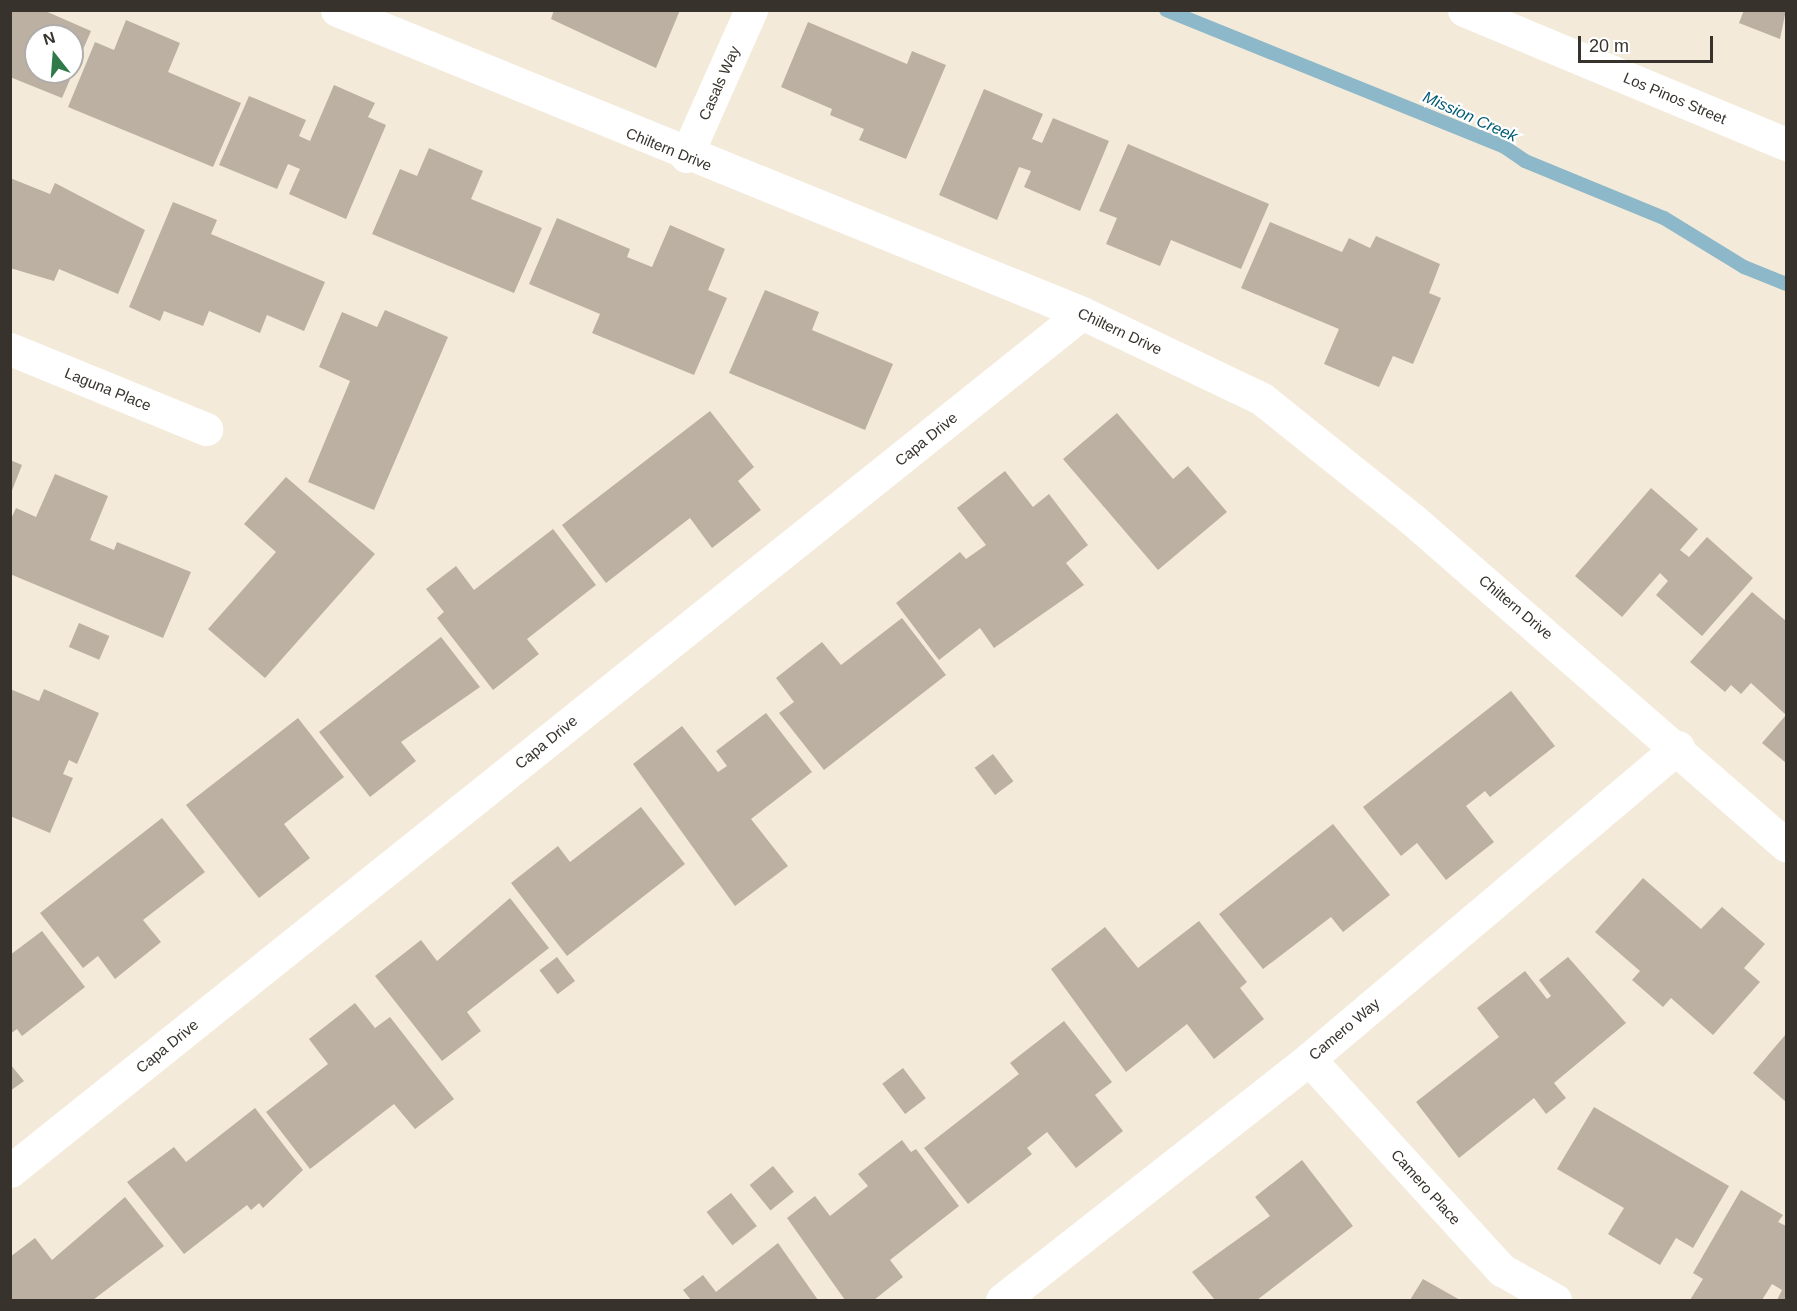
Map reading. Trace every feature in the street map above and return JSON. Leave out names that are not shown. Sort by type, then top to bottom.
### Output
[{"type":"street","name":"Chiltern Drive","points":[[337,10],[686,156],[1082,314],[1262,399],[1413,519],[1678,747],[1786,845]]},
{"type":"street","name":"Casals Way","points":[[686,156],[751,10]]},
{"type":"street","name":"Los Pinos Street","points":[[1464,10],[1786,144]]},
{"type":"street","name":"Capa Drive","points":[[10,1171],[1082,314]]},
{"type":"street","name":"Laguna Place","points":[[10,349],[206,429]]},
{"type":"street","name":"Camero Way","points":[[1002,1300],[1309,1059],[1678,747]]},
{"type":"street","name":"Camero Place","points":[[1309,1059],[1502,1270],[1556,1300]]},
{"type":"building","points":[[10,10],[43,10],[75,24],[24,24],[24,83],[10,77]]},
{"type":"building","points":[[554,10],[680,10],[656,68],[551,19]]},
{"type":"building","points":[[1744,10],[1786,10],[1780,39],[1739,23]]},
{"type":"building","points":[[126,20],[180,43],[168,72],[241,103],[213,167],[68,107],[78,84],[84,84],[84,68],[95,42],[114,50]]},
{"type":"building","points":[[808,22],[907,64],[912,51],[946,65],[906,159],[859,140],[864,129],[830,115],[832,109],[781,87]]},
{"type":"building","points":[[84,28],[91,31],[84,47]]},
{"type":"building","points":[[27,84],[68,84],[62,98]]},
{"type":"building","points":[[334,85],[375,103],[368,117],[386,125],[346,219],[289,194],[300,169],[288,164],[277,189],[219,165],[249,96],[306,120],[299,136],[310,141]]},
{"type":"building","points":[[984,89],[1043,114],[1032,139],[1042,143],[1053,118],[1109,141],[1080,211],[1024,187],[1031,171],[1019,167],[997,220],[939,195]]},
{"type":"building","points":[[1128,144],[1269,204],[1241,269],[1171,240],[1160,266],[1106,244],[1117,218],[1099,211]]},
{"type":"building","points":[[429,148],[483,171],[471,199],[542,228],[514,293],[372,234],[400,169],[417,176]]},
{"type":"building","points":[[10,178],[50,194],[55,183],[145,230],[118,294],[59,269],[54,281],[10,268]]},
{"type":"building","points":[[173,202],[217,220],[211,234],[325,282],[304,331],[267,315],[260,333],[209,311],[203,326],[164,311],[160,321],[129,307]]},
{"type":"building","points":[[557,218],[630,249],[627,257],[652,267],[670,225],[725,249],[708,290],[727,298],[694,375],[592,333],[600,314],[529,284]]},
{"type":"building","points":[[1270,222],[1342,252],[1349,238],[1370,248],[1376,236],[1440,264],[1429,293],[1441,298],[1413,364],[1393,356],[1379,387],[1324,364],[1339,329],[1241,288]]},
{"type":"building","points":[[765,290],[819,312],[812,330],[893,364],[865,430],[729,373]]},
{"type":"building","points":[[385,310],[448,337],[374,510],[308,482],[350,381],[319,367],[342,312],[377,327]]},
{"type":"building","points":[[710,411],[754,467],[738,481],[761,510],[712,548],[690,518],[606,583],[562,525]]},
{"type":"building","points":[[1117,413],[1173,479],[1188,466],[1227,512],[1158,570],[1063,459]]},
{"type":"building","points":[[10,460],[22,465],[11,493],[10,493]]},
{"type":"building","points":[[1005,471],[1033,507],[1049,494],[1088,545],[1066,563],[1084,585],[994,648],[980,628],[939,660],[896,603],[960,552],[966,559],[986,545],[957,508]]},
{"type":"building","points":[[55,474],[108,496],[90,540],[114,550],[117,542],[191,572],[163,638],[10,574],[10,521],[16,508],[36,517]]},
{"type":"building","points":[[286,477],[375,554],[265,678],[208,629],[276,552],[244,524]]},
{"type":"building","points":[[1651,488],[1698,529],[1680,550],[1689,557],[1707,537],[1753,578],[1702,636],[1656,595],[1668,581],[1660,573],[1622,617],[1575,576]]},
{"type":"building","points":[[553,529],[596,585],[527,639],[539,654],[493,690],[437,618],[444,612],[426,589],[456,566],[474,590]]},
{"type":"building","points":[[1752,592],[1786,621],[1786,715],[1751,683],[1741,694],[1731,685],[1725,692],[1690,662]]},
{"type":"building","points":[[902,618],[946,675],[824,770],[779,713],[794,702],[776,678],[822,642],[841,665]]},
{"type":"building","points":[[79,623],[109,636],[99,660],[69,647]]},
{"type":"building","points":[[441,637],[480,687],[401,742],[416,761],[370,797],[319,732]]},
{"type":"building","points":[[10,689],[39,701],[44,689],[99,713],[77,764],[69,760],[63,774],[73,778],[50,833],[10,816]]},
{"type":"building","points":[[1511,691],[1555,746],[1490,797],[1485,791],[1466,806],[1494,842],[1446,880],[1417,843],[1401,856],[1363,807]]},
{"type":"building","points":[[766,713],[812,772],[751,819],[788,866],[735,906],[633,764],[682,726],[718,772],[727,766],[716,751]]},
{"type":"building","points":[[1786,715],[1786,763],[1762,743]]},
{"type":"building","points":[[298,718],[344,777],[284,824],[310,858],[259,898],[186,805]]},
{"type":"building","points":[[993,754],[1013,781],[995,795],[975,768]]},
{"type":"building","points":[[641,807],[685,864],[567,956],[511,883],[558,846],[570,862]]},
{"type":"building","points":[[162,818],[205,872],[143,920],[161,942],[115,979],[98,956],[83,968],[40,913]]},
{"type":"building","points":[[1333,824],[1390,895],[1343,932],[1331,917],[1263,969],[1219,914]]},
{"type":"building","points":[[1643,878],[1701,929],[1722,907],[1765,944],[1744,968],[1760,982],[1713,1035],[1671,998],[1663,1007],[1632,980],[1640,971],[1595,932]]},
{"type":"building","points":[[510,898],[549,948],[467,1012],[481,1031],[442,1061],[375,976],[421,940],[437,961]]},
{"type":"building","points":[[1199,921],[1247,982],[1240,988],[1264,1019],[1214,1059],[1187,1024],[1126,1072],[1051,969],[1105,927],[1138,968]]},
{"type":"building","points":[[42,931],[85,987],[22,1036],[17,1029],[10,1034],[10,955]]},
{"type":"building","points":[[557,957],[575,981],[557,994],[539,970]]},
{"type":"building","points":[[1568,957],[1626,1023],[1554,1083],[1566,1098],[1546,1114],[1534,1098],[1459,1158],[1416,1102],[1499,1037],[1477,1008],[1525,971],[1547,999],[1551,996],[1539,980]]},
{"type":"building","points":[[355,1003],[375,1028],[390,1017],[454,1099],[415,1129],[394,1104],[310,1169],[266,1112],[328,1064],[309,1039]]},
{"type":"building","points":[[1064,1021],[1112,1082],[1095,1095],[1123,1131],[1076,1168],[1047,1132],[1027,1148],[1032,1154],[968,1204],[924,1148],[1019,1074],[1010,1063]]},
{"type":"building","points":[[1786,1034],[1786,1102],[1753,1073]]},
{"type":"building","points":[[10,1064],[24,1081],[10,1091]]},
{"type":"building","points":[[903,1068],[926,1098],[905,1114],[882,1084]]},
{"type":"building","points":[[1594,1107],[1729,1186],[1693,1248],[1676,1238],[1660,1265],[1608,1234],[1624,1208],[1557,1169]]},
{"type":"building","points":[[255,1108],[303,1170],[263,1208],[259,1203],[251,1210],[247,1205],[184,1254],[127,1182],[174,1147],[186,1162]]},
{"type":"building","points":[[902,1140],[911,1152],[916,1149],[959,1206],[890,1260],[903,1277],[874,1300],[845,1300],[787,1218],[815,1196],[830,1216],[868,1186],[858,1174]]},
{"type":"building","points":[[1302,1160],[1353,1226],[1257,1300],[1215,1300],[1192,1272],[1270,1216],[1255,1197]]},
{"type":"building","points":[[773,1166],[794,1192],[770,1211],[750,1185]]},
{"type":"building","points":[[1741,1190],[1783,1215],[1778,1222],[1786,1226],[1786,1300],[1777,1300],[1782,1290],[1772,1284],[1762,1300],[1690,1300],[1703,1279],[1693,1273]]},
{"type":"building","points":[[731,1193],[757,1226],[732,1245],[707,1212]]},
{"type":"building","points":[[125,1197],[164,1246],[93,1300],[10,1300],[10,1257],[35,1238],[52,1260]]},
{"type":"building","points":[[778,1243],[818,1300],[691,1300],[683,1290],[703,1275],[716,1292]]},
{"type":"building","points":[[1423,1279],[1460,1300],[1410,1300]]},
{"type":"waterway","name":"Mission Creek","points":[[1166,10],[1503,146],[1525,161],[1664,218],[1744,267],[1786,284]]}]
